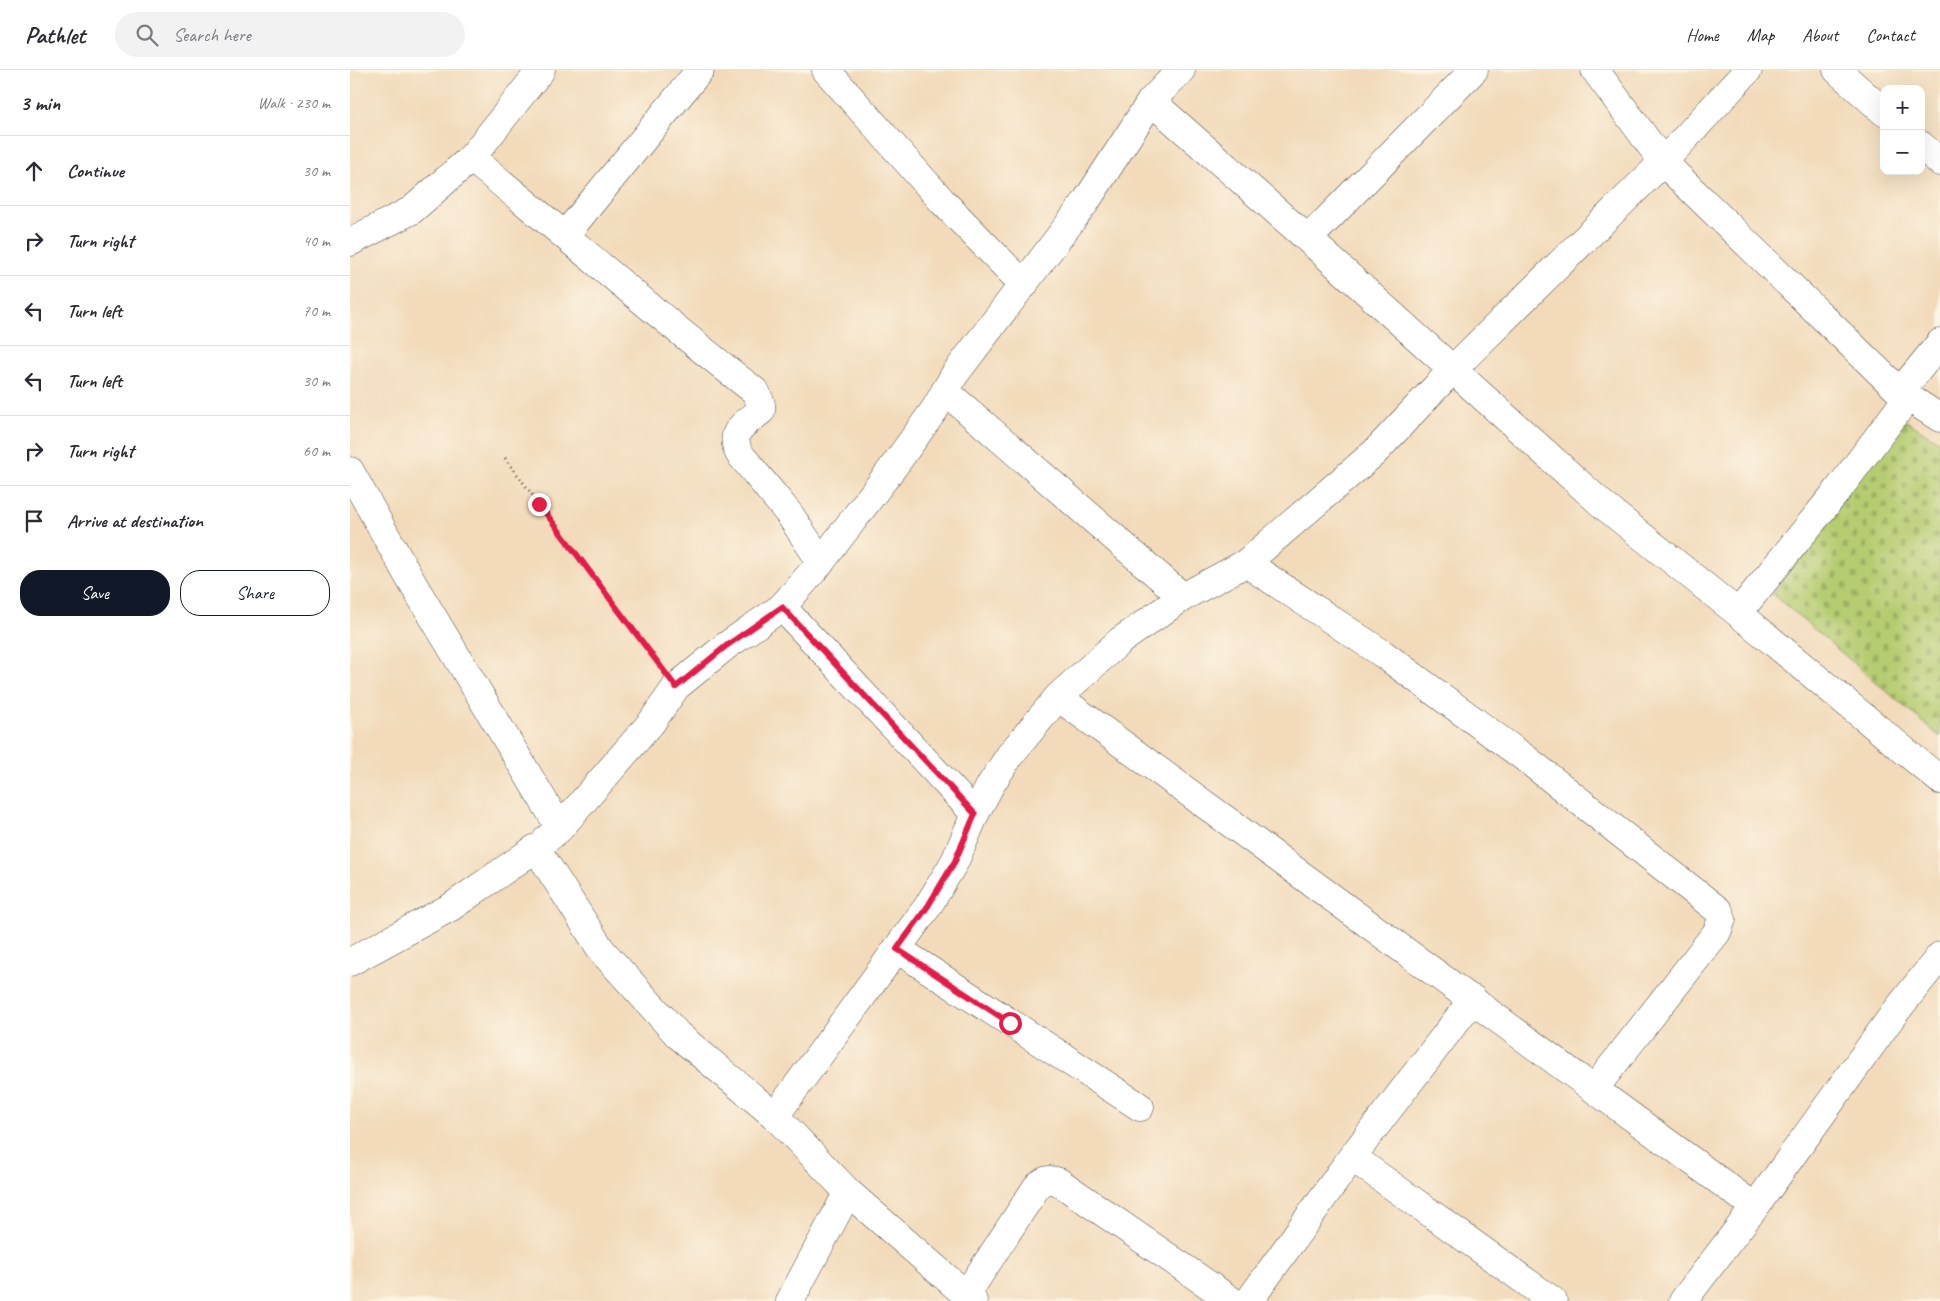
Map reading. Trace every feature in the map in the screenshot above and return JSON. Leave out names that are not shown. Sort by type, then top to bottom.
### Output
[{"type":"street","points":[[350,242],[412,210],[470,158],[541,70]]},
{"type":"street","points":[[566,234],[700,70]]},
{"type":"street","points":[[826,70],[943,202],[1024,285]]},
{"type":"street","points":[[350,962],[451,907],[536,848],[560,828],[651,723],[676,687],[726,646],[782,607],[822,562],[894,466],[955,374],[1086,203],[1151,101],[1181,70]]},
{"type":"street","points":[[1308,239],[1474,70]]},
{"type":"street","points":[[1595,70],[1663,162],[1904,395],[1940,418]]},
{"type":"street","points":[[775,1116],[928,906],[955,861],[975,814],[1010,755],[1058,697],[1120,641],[1183,597],[1246,563],[1374,453],[1452,370],[1663,162],[1748,70]]},
{"type":"street","points":[[1837,70],[1880,108]]},
{"type":"street","points":[[1151,101],[1308,239],[1603,505],[1738,613],[1940,780]]},
{"type":"street","points":[[1925,149],[1940,162]]},
{"type":"street","points":[[470,158],[566,234],[679,334],[756,392],[761,404],[761,411],[736,432],[734,442],[738,453],[790,515],[822,562]]},
{"type":"street","points":[[1738,613],[1838,490],[1940,343]]},
{"type":"street","points":[[945,391],[1183,597]]},
{"type":"street","points":[[350,471],[410,579],[560,828]]},
{"type":"street","points":[[1246,563],[1383,654],[1525,758],[1719,911],[1721,925],[1717,932],[1594,1089]]},
{"type":"street","points":[[782,607],[975,814]]},
{"type":"street","points":[[1058,697],[1755,1207]]},
{"type":"street","points":[[536,848],[602,951],[678,1035],[775,1116],[848,1192],[969,1298],[1036,1188],[1043,1181],[1050,1179],[1059,1182],[1232,1301]]},
{"type":"street","points":[[897,949],[1140,1107]]},
{"type":"street","points":[[1684,1301],[1755,1207],[1882,1030],[1940,956]]},
{"type":"street","points":[[1249,1301],[1352,1158],[1473,999]]},
{"type":"street","points":[[1352,1158],[1554,1301]]},
{"type":"street","points":[[790,1301],[848,1192]]},
{"type":"path","points":[[505,458],[676,687]]},
{"type":"green space","points":[[1898,416],[1940,442],[1940,737],[1773,594]]},
{"type":"route","points":[[539,504],[676,687],[726,646],[782,607],[975,814],[955,861],[928,906],[897,949],[1010,1023]]}]
